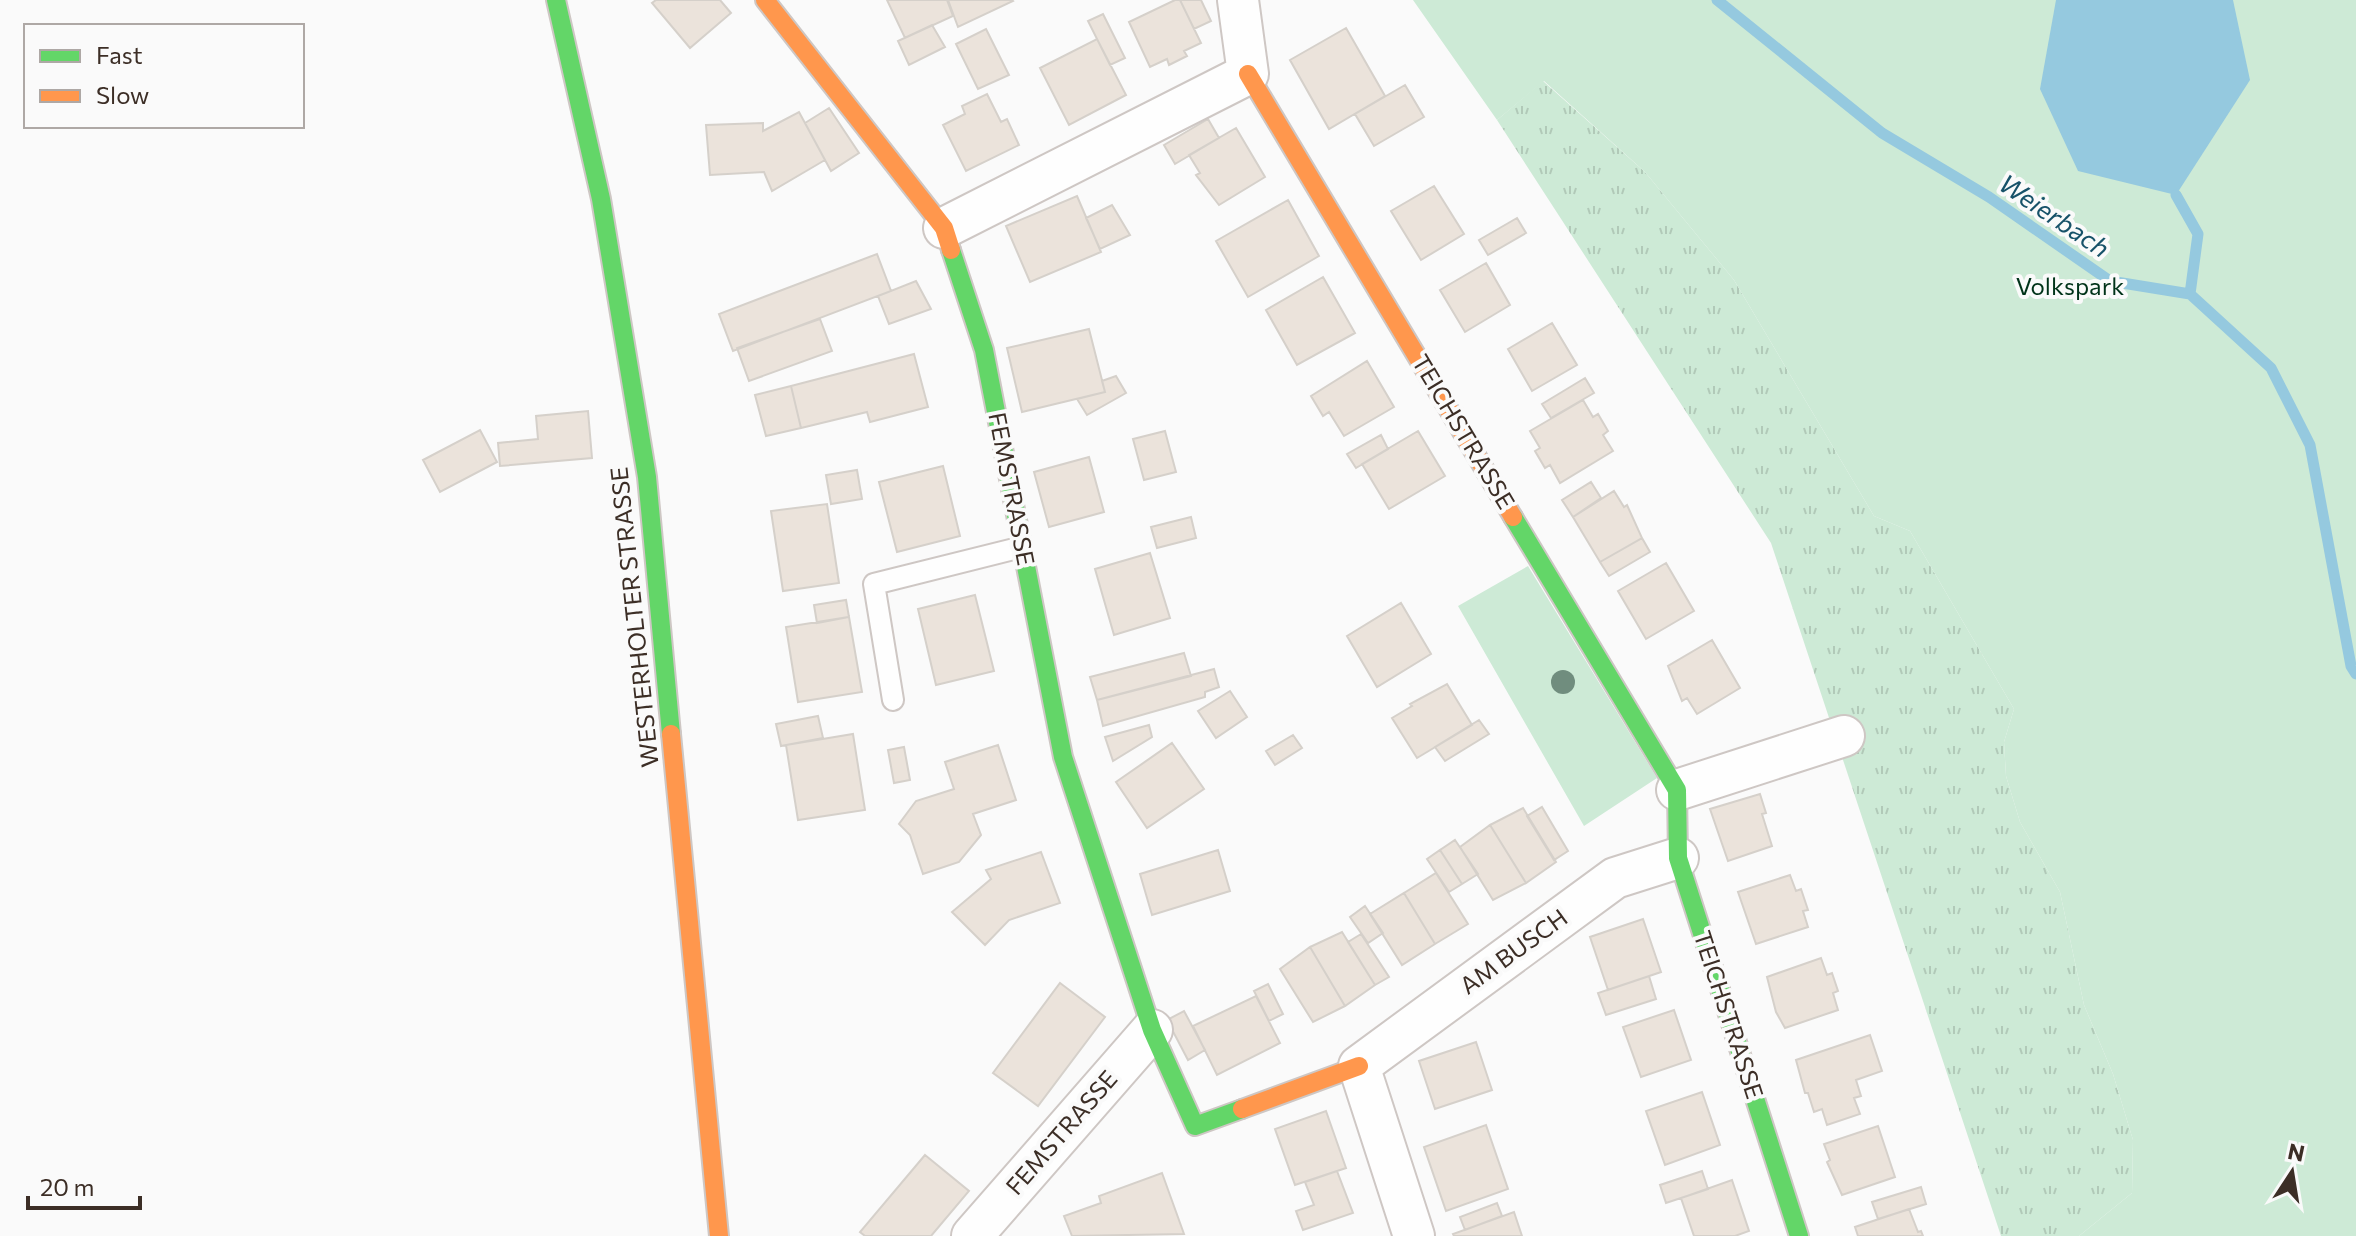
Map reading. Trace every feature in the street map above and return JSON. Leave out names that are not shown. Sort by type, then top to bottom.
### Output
[{"type":"street","name":"WESTERHOLTER STRASSE","points":[[556,0],[601,199],[647,477],[719,1236]]},
{"type":"street","name":"FEMSTRASSE","points":[[765,0],[944,228],[984,350],[1063,757],[1152,1030],[1195,1126]]},
{"type":"street","name":"TEICHSTRASSE","points":[[1238,0],[1248,74],[1677,790],[1678,858],[1799,1236]]},
{"type":"street","points":[[944,228],[1248,74]]},
{"type":"street","points":[[1677,790],[1844,736]]},
{"type":"street","name":"AM BUSCH","points":[[1195,1126],[1359,1066],[1615,878],[1678,858]]},
{"type":"street","name":"FEMSTRASSE","points":[[972,1236],[1152,1030]]},
{"type":"street","points":[[1359,1066],[1414,1236]]},
{"type":"lane","points":[[893,700],[874,584],[1022,547]]},
{"type":"green space","name":"Volkspark","points":[[1413,0],[2356,0],[2356,1236],[2079,1236],[2132,1193],[2133,1140],[2113,1074],[2084,1005],[2060,892],[2020,822],[2006,776],[2004,742],[2014,709],[1910,531],[1874,516],[1734,280],[1645,172],[1544,81],[1497,120]]},
{"type":"green space","points":[[1543,81],[1645,172],[1734,280],[1874,516],[1910,531],[2014,709],[2004,742],[2006,776],[2020,822],[2060,892],[2084,1005],[2113,1074],[2133,1140],[2132,1193],[2079,1236],[2001,1236],[1771,543],[1497,120]]},
{"type":"green space","points":[[1528,566],[1657,778],[1584,826],[1458,606]]},
{"type":"water","points":[[2056,0],[2233,0],[2250,80],[2176,195],[2078,171],[2040,89]]},
{"type":"building","points":[[656,0],[720,0],[731,13],[690,48],[652,3]]},
{"type":"building","points":[[887,0],[947,0],[953,16],[905,38]]},
{"type":"building","points":[[948,0],[1012,0],[1013,1],[958,27]]},
{"type":"building","points":[[1180,0],[1201,43],[1184,51],[1187,56],[1169,65],[1167,59],[1150,67],[1129,22]]},
{"type":"building","points":[[1180,0],[1201,0],[1211,21],[1194,29]]},
{"type":"building","points":[[1103,14],[1125,58],[1110,65],[1088,21]]},
{"type":"building","points":[[932,25],[945,47],[909,65],[898,41]]},
{"type":"building","points":[[1346,28],[1385,96],[1329,129],[1290,60]]},
{"type":"building","points":[[986,29],[1009,75],[978,89],[956,44]]},
{"type":"building","points":[[1097,39],[1126,95],[1069,125],[1040,68]]},
{"type":"building","points":[[1405,85],[1424,117],[1374,146],[1355,114]]},
{"type":"building","points":[[987,94],[1001,122],[1007,119],[1019,145],[966,171],[943,125],[965,114],[962,106]]},
{"type":"building","points":[[829,108],[859,153],[831,171],[805,123]]},
{"type":"building","points":[[799,112],[825,160],[772,191],[764,172],[710,175],[706,125],[763,123],[763,131]]},
{"type":"building","points":[[1208,119],[1219,138],[1175,164],[1164,145]]},
{"type":"building","points":[[1236,128],[1265,177],[1219,205],[1196,175],[1200,173],[1189,155]]},
{"type":"building","points":[[1434,186],[1464,234],[1421,260],[1391,211]]},
{"type":"building","points":[[1077,196],[1101,252],[1030,282],[1006,226]]},
{"type":"building","points":[[1288,200],[1319,256],[1248,297],[1216,241]]},
{"type":"building","points":[[1112,205],[1130,235],[1100,249],[1086,218]]},
{"type":"building","points":[[1517,218],[1526,233],[1488,255],[1479,240]]},
{"type":"building","points":[[877,254],[891,291],[733,351],[719,314]]},
{"type":"building","points":[[1486,263],[1510,305],[1465,332],[1440,290]]},
{"type":"building","points":[[1323,277],[1355,333],[1297,365],[1266,310]]},
{"type":"building","points":[[916,281],[931,309],[889,324],[878,296]]},
{"type":"building","points":[[820,319],[832,351],[749,381],[737,348]]},
{"type":"building","points":[[1552,323],[1577,365],[1532,391],[1508,349]]},
{"type":"building","points":[[1089,329],[1105,392],[1022,412],[1007,348]]},
{"type":"building","points":[[914,354],[928,407],[870,422],[867,412],[801,428],[791,386]]},
{"type":"building","points":[[1367,361],[1394,407],[1344,436],[1329,412],[1323,416],[1311,396]]},
{"type":"building","points":[[1116,376],[1126,393],[1087,415],[1077,399],[1105,392],[1102,381]]},
{"type":"building","points":[[1585,378],[1594,393],[1551,418],[1542,404]]},
{"type":"building","points":[[791,386],[801,428],[766,436],[755,395]]},
{"type":"building","points":[[1583,400],[1593,417],[1598,414],[1608,431],[1603,435],[1613,451],[1560,483],[1550,465],[1545,468],[1535,451],[1540,448],[1530,431]]},
{"type":"building","points":[[588,411],[592,458],[500,466],[498,443],[538,439],[536,416]]},
{"type":"building","points":[[480,430],[497,462],[440,492],[423,460]]},
{"type":"building","points":[[1165,431],[1176,472],[1144,480],[1133,439]]},
{"type":"building","points":[[1418,431],[1445,476],[1389,509],[1362,464]]},
{"type":"building","points":[[1381,435],[1388,449],[1356,468],[1347,454]]},
{"type":"building","points":[[1089,457],[1104,512],[1049,527],[1034,472]]},
{"type":"building","points":[[943,466],[960,536],[897,552],[879,482]]},
{"type":"building","points":[[857,470],[862,499],[831,504],[826,475]]},
{"type":"building","points":[[1591,482],[1601,498],[1573,517],[1562,500]]},
{"type":"building","points":[[1614,491],[1624,507],[1627,505],[1642,538],[1600,562],[1573,517]]},
{"type":"building","points":[[827,504],[839,583],[783,591],[771,511]]},
{"type":"building","points":[[1191,517],[1196,538],[1157,548],[1151,527]]},
{"type":"building","points":[[1642,538],[1650,552],[1609,576],[1600,562]]},
{"type":"building","points":[[1150,553],[1170,618],[1114,635],[1095,569]]},
{"type":"building","points":[[1666,563],[1694,611],[1646,639],[1618,591]]},
{"type":"building","points":[[975,595],[994,671],[936,685],[918,609]]},
{"type":"building","points":[[846,600],[849,617],[817,623],[814,605]]},
{"type":"building","points":[[1401,603],[1431,654],[1377,687],[1347,636]]},
{"type":"building","points":[[849,617],[862,692],[798,702],[786,627]]},
{"type":"building","points":[[1712,640],[1740,688],[1697,714],[1687,698],[1682,701],[1668,666]]},
{"type":"building","points":[[1184,653],[1191,676],[1097,700],[1090,677]]},
{"type":"building","points":[[1214,669],[1219,687],[1205,692],[1205,697],[1103,726],[1097,700]]},
{"type":"building","points":[[1447,684],[1472,725],[1417,758],[1392,718],[1412,706],[1410,704]]},
{"type":"building","points":[[1230,691],[1247,717],[1216,738],[1198,711]]},
{"type":"building","points":[[818,716],[823,738],[781,746],[776,724]]},
{"type":"building","points":[[1479,720],[1489,734],[1445,761],[1435,747]]},
{"type":"building","points":[[1149,725],[1152,737],[1113,761],[1105,737]]},
{"type":"building","points":[[853,734],[865,810],[798,820],[786,745]]},
{"type":"building","points":[[1293,735],[1302,748],[1275,765],[1266,751]]},
{"type":"building","points":[[1172,743],[1204,789],[1147,828],[1116,782]]},
{"type":"building","points":[[998,745],[1016,800],[973,814],[981,835],[959,862],[923,874],[910,835],[899,824],[916,801],[954,789],[945,762]]},
{"type":"building","points":[[904,747],[910,780],[894,783],[888,750]]},
{"type":"building","points":[[1760,794],[1766,813],[1762,814],[1772,846],[1728,861],[1710,809]]},
{"type":"building","points":[[1542,807],[1568,851],[1554,860],[1527,816]]},
{"type":"building","points":[[1523,808],[1556,862],[1526,883],[1490,825]]},
{"type":"building","points":[[1490,825],[1526,883],[1493,900],[1460,847]]},
{"type":"building","points":[[1455,840],[1478,874],[1462,884],[1440,850]]},
{"type":"building","points":[[1218,850],[1230,891],[1152,915],[1140,874]]},
{"type":"building","points":[[1440,850],[1462,884],[1449,892],[1427,859]]},
{"type":"building","points":[[1041,852],[1060,903],[1009,920],[985,945],[952,912],[991,879],[986,870]]},
{"type":"building","points":[[1436,873],[1468,924],[1435,944],[1404,893]]},
{"type":"building","points":[[1790,875],[1796,891],[1801,889],[1808,910],[1803,911],[1808,927],[1756,944],[1738,892]]},
{"type":"building","points":[[1404,893],[1435,944],[1402,965],[1370,914]]},
{"type":"building","points":[[1365,906],[1383,933],[1368,943],[1350,917]]},
{"type":"building","points":[[1643,919],[1661,972],[1608,990],[1590,937]]},
{"type":"building","points":[[1342,932],[1375,985],[1345,1006],[1310,947]]},
{"type":"building","points":[[1361,934],[1389,977],[1375,985],[1348,942]]},
{"type":"building","points":[[1310,947],[1345,1006],[1313,1022],[1280,969]]},
{"type":"building","points":[[1821,958],[1827,975],[1832,973],[1838,991],[1833,993],[1838,1010],[1785,1028],[1776,1012],[1767,977]]},
{"type":"building","points":[[1649,976],[1656,999],[1606,1015],[1598,993]]},
{"type":"building","points":[[1060,983],[1105,1017],[1038,1106],[993,1073]]},
{"type":"building","points":[[1268,984],[1283,1014],[1269,1021],[1254,991]]},
{"type":"building","points":[[1256,996],[1280,1043],[1217,1075],[1193,1026]]},
{"type":"building","points":[[1674,1010],[1691,1060],[1641,1077],[1623,1027]]},
{"type":"building","points":[[1184,1011],[1205,1050],[1188,1060],[1167,1020]]},
{"type":"building","points":[[1870,1035],[1882,1071],[1856,1080],[1861,1096],[1854,1098],[1860,1114],[1827,1125],[1822,1109],[1814,1112],[1796,1060]]},
{"type":"building","points":[[1476,1042],[1492,1090],[1435,1109],[1419,1061]]},
{"type":"building","points":[[1702,1092],[1720,1145],[1665,1165],[1646,1111]]},
{"type":"building","points":[[1326,1111],[1346,1168],[1295,1185],[1275,1129]]},
{"type":"building","points":[[1486,1125],[1508,1189],[1446,1211],[1424,1147]]},
{"type":"building","points":[[1878,1126],[1895,1177],[1842,1195],[1827,1162],[1830,1160],[1824,1144]]},
{"type":"building","points":[[925,1155],[969,1191],[931,1236],[865,1236],[860,1232]]},
{"type":"building","points":[[1337,1171],[1353,1213],[1303,1230],[1296,1211],[1314,1205],[1305,1182]]},
{"type":"building","points":[[1702,1171],[1708,1189],[1666,1203],[1660,1185]]},
{"type":"building","points":[[1162,1173],[1184,1234],[1072,1236],[1064,1216],[1101,1203],[1099,1196]]},
{"type":"building","points":[[1732,1180],[1749,1231],[1735,1236],[1694,1236],[1681,1198]]},
{"type":"building","points":[[1921,1187],[1926,1204],[1878,1219],[1872,1202]]},
{"type":"building","points":[[1497,1203],[1502,1216],[1465,1230],[1460,1217]]},
{"type":"building","points":[[1909,1209],[1918,1232],[1921,1231],[1923,1236],[1858,1236],[1855,1227]]},
{"type":"building","points":[[1514,1212],[1522,1236],[1453,1234]]},
{"type":"waterway","name":"Weierbach","points":[[1717,0],[1882,133],[1989,197],[2110,281],[2190,294],[2271,368],[2310,445],[2351,666],[2356,674]]},
{"type":"waterway","points":[[2176,195],[2198,234],[2190,294]]},
{"type":"traffic: fast","points":[[556,0],[601,199],[647,477],[671,734]]},
{"type":"traffic: fast","points":[[951,250],[984,350],[1063,757],[1152,1030],[1195,1126],[1242,1109]]},
{"type":"traffic: fast","points":[[1513,517],[1677,790],[1678,858],[1799,1236]]},
{"type":"traffic: slow","points":[[765,0],[944,228],[951,250]]},
{"type":"traffic: slow","points":[[1248,74],[1513,517]]},
{"type":"traffic: slow","points":[[671,734],[719,1236]]},
{"type":"traffic: slow","points":[[1242,1109],[1359,1066]]}]
